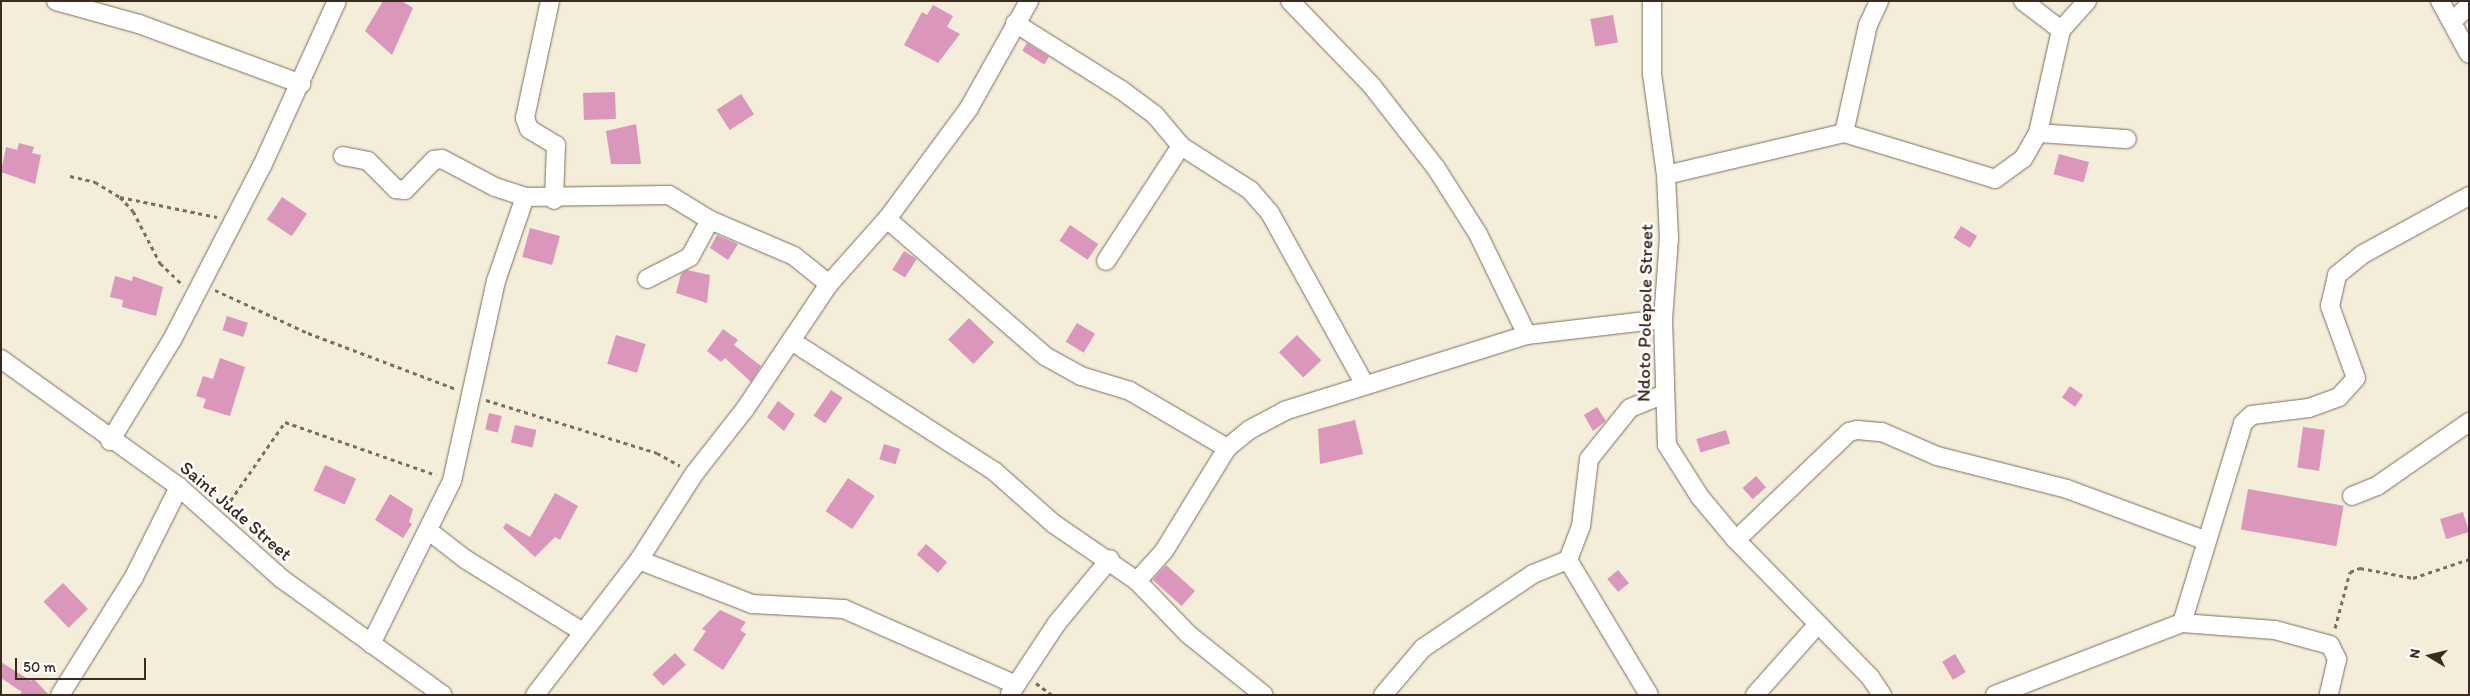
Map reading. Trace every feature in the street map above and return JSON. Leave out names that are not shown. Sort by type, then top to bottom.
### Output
[{"type":"street","points":[[56,1],[139,24],[301,84]]},
{"type":"street","points":[[110,441],[198,289],[301,84],[337,1]]},
{"type":"street","points":[[550,1],[525,118],[529,129],[556,145],[554,200]]},
{"type":"street","points":[[536,695],[581,631],[640,560],[694,474],[793,342],[830,284],[887,219],[970,108],[1015,23],[1029,1]]},
{"type":"street","points":[[1290,1],[1372,86],[1436,168],[1478,234],[1526,335]]},
{"type":"street","name":"Ndoto Polepole Street","points":[[1652,1],[1652,74],[1666,175],[1669,238],[1663,319],[1663,395],[1668,445],[1700,497],[1736,540],[1818,624],[1882,695]]},
{"type":"street","points":[[1844,132],[1868,26],[1879,1]]},
{"type":"street","points":[[2023,1],[2061,30]]},
{"type":"street","points":[[1666,175],[1844,132],[1989,179],[2010,172],[2038,133],[2061,30],[2087,1]]},
{"type":"street","points":[[2440,1],[2469,54]]},
{"type":"street","points":[[2452,22],[2469,5]]},
{"type":"street","points":[[1015,23],[1148,110],[1181,146],[1231,175],[1270,213],[1364,383]]},
{"type":"street","points":[[2038,133],[2127,139]]},
{"type":"street","points":[[1106,261],[1181,146]]},
{"type":"street","points":[[343,156],[368,161],[396,189],[411,187],[434,160],[442,159],[495,188],[525,196],[554,200],[669,195],[710,220],[794,256],[830,284]]},
{"type":"street","points":[[371,644],[429,531],[452,481],[496,281],[525,196]]},
{"type":"street","points":[[2182,624],[2204,540],[2243,423],[2252,415],[2309,408],[2339,397],[2356,378],[2330,306],[2337,275],[2363,254],[2469,196]]},
{"type":"street","points":[[887,219],[1045,356],[1082,376],[1130,391],[1228,448]]},
{"type":"street","points":[[647,280],[690,257],[710,220]]},
{"type":"street","points":[[1137,581],[1164,551],[1228,448],[1249,430],[1284,411],[1364,383],[1526,335],[1663,319]]},
{"type":"street","points":[[793,342],[994,471],[1054,524],[1110,559],[1137,581],[1188,634],[1264,695]]},
{"type":"street","name":"Saint Jude Street","points":[[1,359],[110,441],[179,487],[282,579],[443,695]]},
{"type":"street","points":[[1382,695],[1423,648],[1533,574],[1568,560],[1581,526],[1589,459],[1630,408],[1663,395]]},
{"type":"street","points":[[2352,496],[2377,486],[2469,422]]},
{"type":"street","points":[[1736,540],[1857,430],[1882,432],[1937,456],[2067,490],[2204,540]]},
{"type":"street","points":[[60,695],[134,577],[179,487]]},
{"type":"street","points":[[429,531],[465,559],[581,631]]},
{"type":"street","points":[[640,560],[752,604],[853,612],[1013,690],[1057,623],[1110,559]]},
{"type":"street","points":[[1568,560],[1649,695]]},
{"type":"street","points":[[1755,695],[1818,624]]},
{"type":"street","points":[[1995,695],[2182,624],[2275,630],[2330,646],[2337,659],[2329,695]]},
{"type":"path","points":[[70,176],[95,182],[120,197],[133,211],[160,263],[198,289],[472,395],[556,425],[657,453],[694,474]]},
{"type":"path","points":[[120,197],[233,220]]},
{"type":"path","points":[[216,522],[285,422],[452,481]]},
{"type":"path","points":[[2330,646],[2350,572],[2360,568],[2413,578],[2469,559]]},
{"type":"building","points":[[383,1],[402,1],[413,8],[392,55],[365,31]]},
{"type":"building","points":[[933,5],[953,16],[947,27],[960,34],[938,63],[904,45],[922,12],[927,15]]},
{"type":"building","points":[[1613,15],[1618,43],[1595,47],[1590,19]]},
{"type":"building","points":[[1027,43],[1049,57],[1044,64],[1022,51]]},
{"type":"building","points":[[615,92],[616,119],[584,120],[583,93]]},
{"type":"building","points":[[741,94],[754,114],[730,130],[717,110]]},
{"type":"building","points":[[636,124],[641,164],[611,164],[606,131]]},
{"type":"building","points":[[19,143],[34,147],[32,153],[41,155],[35,184],[1,172],[6,147],[17,150]]},
{"type":"building","points":[[2059,154],[2089,162],[2084,182],[2054,174]]},
{"type":"building","points":[[282,197],[307,214],[292,236],[267,219]]},
{"type":"building","points":[[1070,225],[1098,244],[1088,260],[1059,241]]},
{"type":"building","points":[[1961,226],[1977,236],[1970,248],[1954,238]]},
{"type":"building","points":[[530,228],[560,236],[552,265],[522,257]]},
{"type":"building","points":[[717,235],[738,244],[728,260],[710,248]]},
{"type":"building","points":[[904,251],[917,259],[905,278],[892,270]]},
{"type":"building","points":[[687,270],[710,275],[707,303],[676,293],[681,274]]},
{"type":"building","points":[[115,276],[132,281],[133,276],[163,287],[156,316],[122,307],[123,300],[110,297]]},
{"type":"building","points":[[227,316],[248,323],[243,337],[222,330]]},
{"type":"building","points":[[969,318],[994,342],[973,364],[948,340]]},
{"type":"building","points":[[1077,323],[1095,334],[1084,353],[1066,342]]},
{"type":"building","points":[[723,329],[738,340],[734,345],[761,366],[751,382],[725,358],[721,362],[707,351]]},
{"type":"building","points":[[616,335],[646,344],[637,373],[607,364]]},
{"type":"building","points":[[1297,335],[1321,360],[1303,378],[1279,352]]},
{"type":"building","points":[[220,358],[245,367],[230,416],[203,408],[206,399],[196,396],[203,376],[213,379]]},
{"type":"building","points":[[2070,386],[2083,395],[2075,407],[2062,397]]},
{"type":"building","points":[[831,390],[843,398],[825,424],[814,416]]},
{"type":"building","points":[[778,401],[795,414],[784,431],[767,417]]},
{"type":"building","points":[[1597,407],[1606,421],[1593,431],[1584,415]]},
{"type":"building","points":[[489,413],[502,416],[498,432],[485,430]]},
{"type":"building","points":[[1355,420],[1363,454],[1320,464],[1318,429]]},
{"type":"building","points":[[515,425],[536,430],[532,447],[511,443]]},
{"type":"building","points":[[2303,427],[2325,430],[2319,471],[2297,468]]},
{"type":"building","points":[[1726,430],[1730,443],[1700,452],[1696,439]]},
{"type":"building","points":[[884,444],[900,449],[896,464],[879,459]]},
{"type":"building","points":[[325,465],[356,479],[345,504],[314,491]]},
{"type":"building","points":[[1756,476],[1766,487],[1753,499],[1743,488]]},
{"type":"building","points":[[848,478],[875,496],[852,529],[826,511]]},
{"type":"building","points":[[2248,489],[2344,506],[2336,546],[2241,529]]},
{"type":"building","points":[[555,493],[578,506],[560,540],[555,537],[535,557],[503,528],[506,523],[530,537]]},
{"type":"building","points":[[390,494],[413,509],[409,522],[412,524],[403,538],[375,520]]},
{"type":"building","points":[[2463,512],[2469,532],[2446,539],[2440,519]]},
{"type":"building","points":[[926,544],[947,562],[938,573],[917,555]]},
{"type":"building","points":[[1166,565],[1195,591],[1182,606],[1153,580]]},
{"type":"building","points":[[1618,570],[1629,583],[1618,592],[1607,579]]},
{"type":"building","points":[[63,583],[88,609],[69,628],[44,602]]},
{"type":"building","points":[[720,610],[746,622],[740,630],[746,634],[723,670],[693,650],[706,631],[702,629]]},
{"type":"building","points":[[675,653],[686,665],[663,686],[652,674]]},
{"type":"building","points":[[1955,654],[1966,672],[1953,680],[1942,662]]},
{"type":"building","points":[[1,662],[31,681],[33,678],[49,695],[19,695],[22,692],[1,678]]}]
